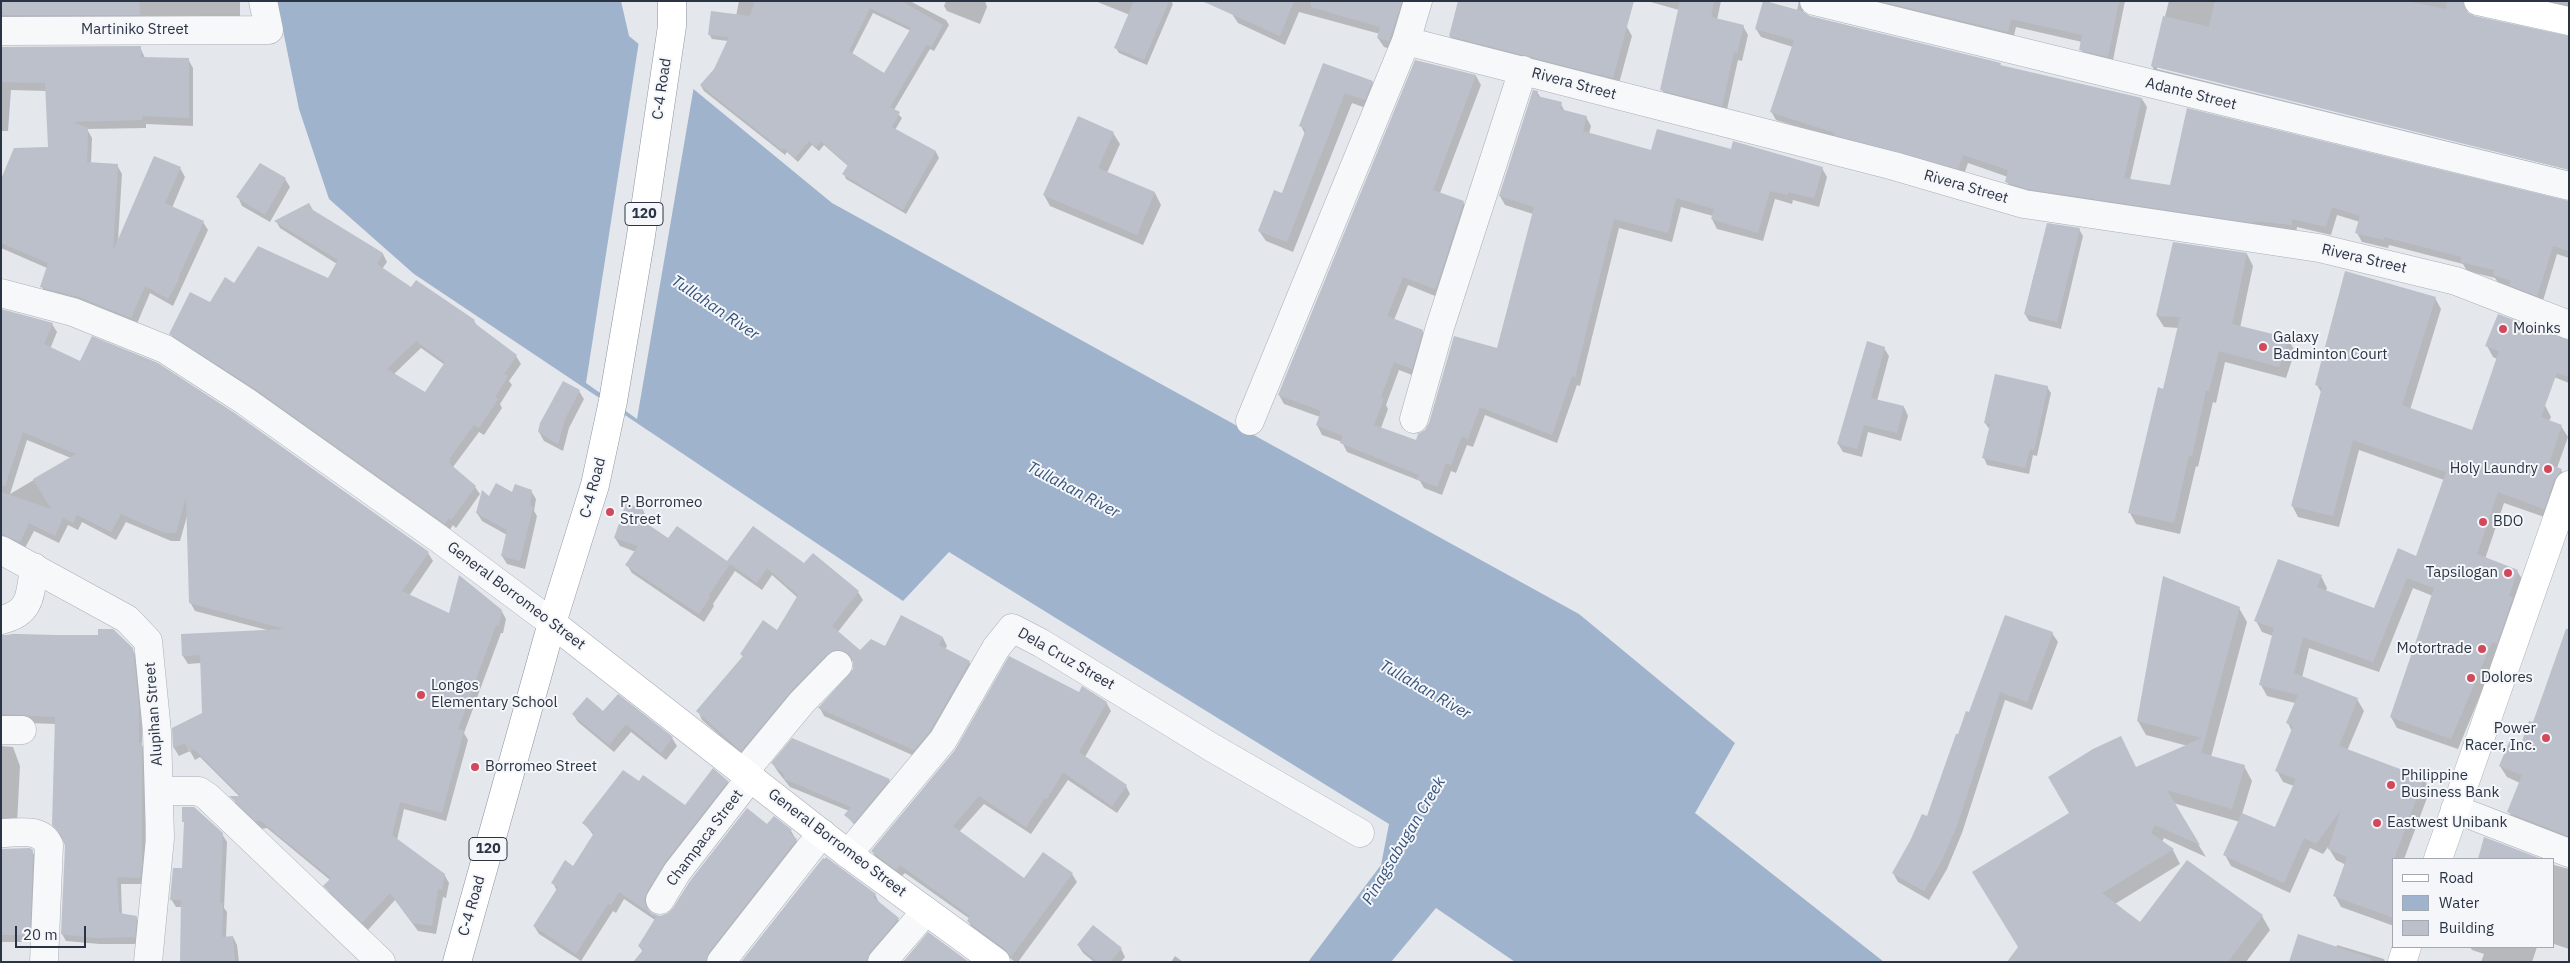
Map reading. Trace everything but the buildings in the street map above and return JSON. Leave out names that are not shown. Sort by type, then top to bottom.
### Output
[{"type":"main road","points":[[2478,1],[2569,21]]},
{"type":"main road","name":"C-4 Road","points":[[457,962],[552,622],[595,485],[613,401],[640,242],[672,14]]},
{"type":"main road","points":[[2438,858],[2569,485]]},
{"type":"main road","name":"General Borromeo Street","points":[[552,622],[848,854],[996,962]]},
{"type":"main road","points":[[2402,962],[2407,948]]},
{"type":"street","name":"Martiniko Street","points":[[1,31],[269,30],[263,1]]},
{"type":"street","points":[[1250,420],[1406,41],[1418,1]]},
{"type":"street","name":"Adante Street","points":[[1814,1],[2569,186]]},
{"type":"street","name":"Rivera Street","points":[[1406,41],[1894,166],[2024,204],[2319,248],[2447,279],[2569,325]]},
{"type":"street","points":[[1414,419],[1440,327],[1523,70]]},
{"type":"street","name":"General Borromeo Street","points":[[1,292],[73,312],[165,349],[253,407],[552,622]]},
{"type":"street","name":"Alupihan Street","points":[[1,550],[127,619],[148,640],[157,732],[160,838],[148,962]]},
{"type":"street","points":[[1,620],[20,613],[27,606],[34,567]]},
{"type":"street","name":"Dela Cruz Street","points":[[848,854],[943,740],[996,648],[1012,628],[1049,648],[1210,746],[1360,832]]},
{"type":"street","name":"Champaca Street","points":[[660,900],[677,872],[802,702],[838,665]]},
{"type":"street","points":[[159,791],[199,792],[208,797],[381,962]]},
{"type":"street","points":[[2455,810],[2569,853]]},
{"type":"street","points":[[1,833],[39,833],[44,836],[49,845],[44,962]]},
{"type":"street","points":[[721,962],[822,833]]},
{"type":"street","points":[[882,962],[926,911]]},
{"type":"water","points":[[277,1],[621,1],[629,36],[832,203],[1579,614],[1735,743],[1695,813],[1884,962],[1515,962],[1436,908],[1391,962],[1308,962],[1381,865],[1389,824],[949,552],[903,601],[414,274],[329,199],[299,109]]},
{"type":"pier","points":[[639,41],[694,86],[637,419],[586,383]]},
{"type":"place","name":"Moinks","points":[[2503,329]]},
{"type":"place","name":"Galaxy Badminton Court","points":[[2263,347]]},
{"type":"place","name":"Holy Laundry","points":[[2548,469]]},
{"type":"place","name":"P. Borromeo Street","points":[[610,512]]},
{"type":"place","name":"BDO","points":[[2483,522]]},
{"type":"place","name":"Tapsilogan","points":[[2508,573]]},
{"type":"place","name":"Motortrade","points":[[2482,649]]},
{"type":"place","name":"Dolores","points":[[2471,678]]},
{"type":"place","name":"Longos Elementary School","points":[[421,695]]},
{"type":"place","name":"Power Racer, Inc.","points":[[2546,738]]},
{"type":"place","name":"Borromeo Street","points":[[475,767]]},
{"type":"place","name":"Philippine Business Bank","points":[[2391,785]]},
{"type":"place","name":"Eastwest Unibank","points":[[2377,823]]},
{"type":"water label","name":"Tullahan River","points":[[715,308]]},
{"type":"water label","name":"Tullahan River","points":[[1073,490]]},
{"type":"water label","name":"Tullahan River","points":[[1425,690]]},
{"type":"water label","name":"Pinagsabugan Creek","points":[[1404,841]]}]
